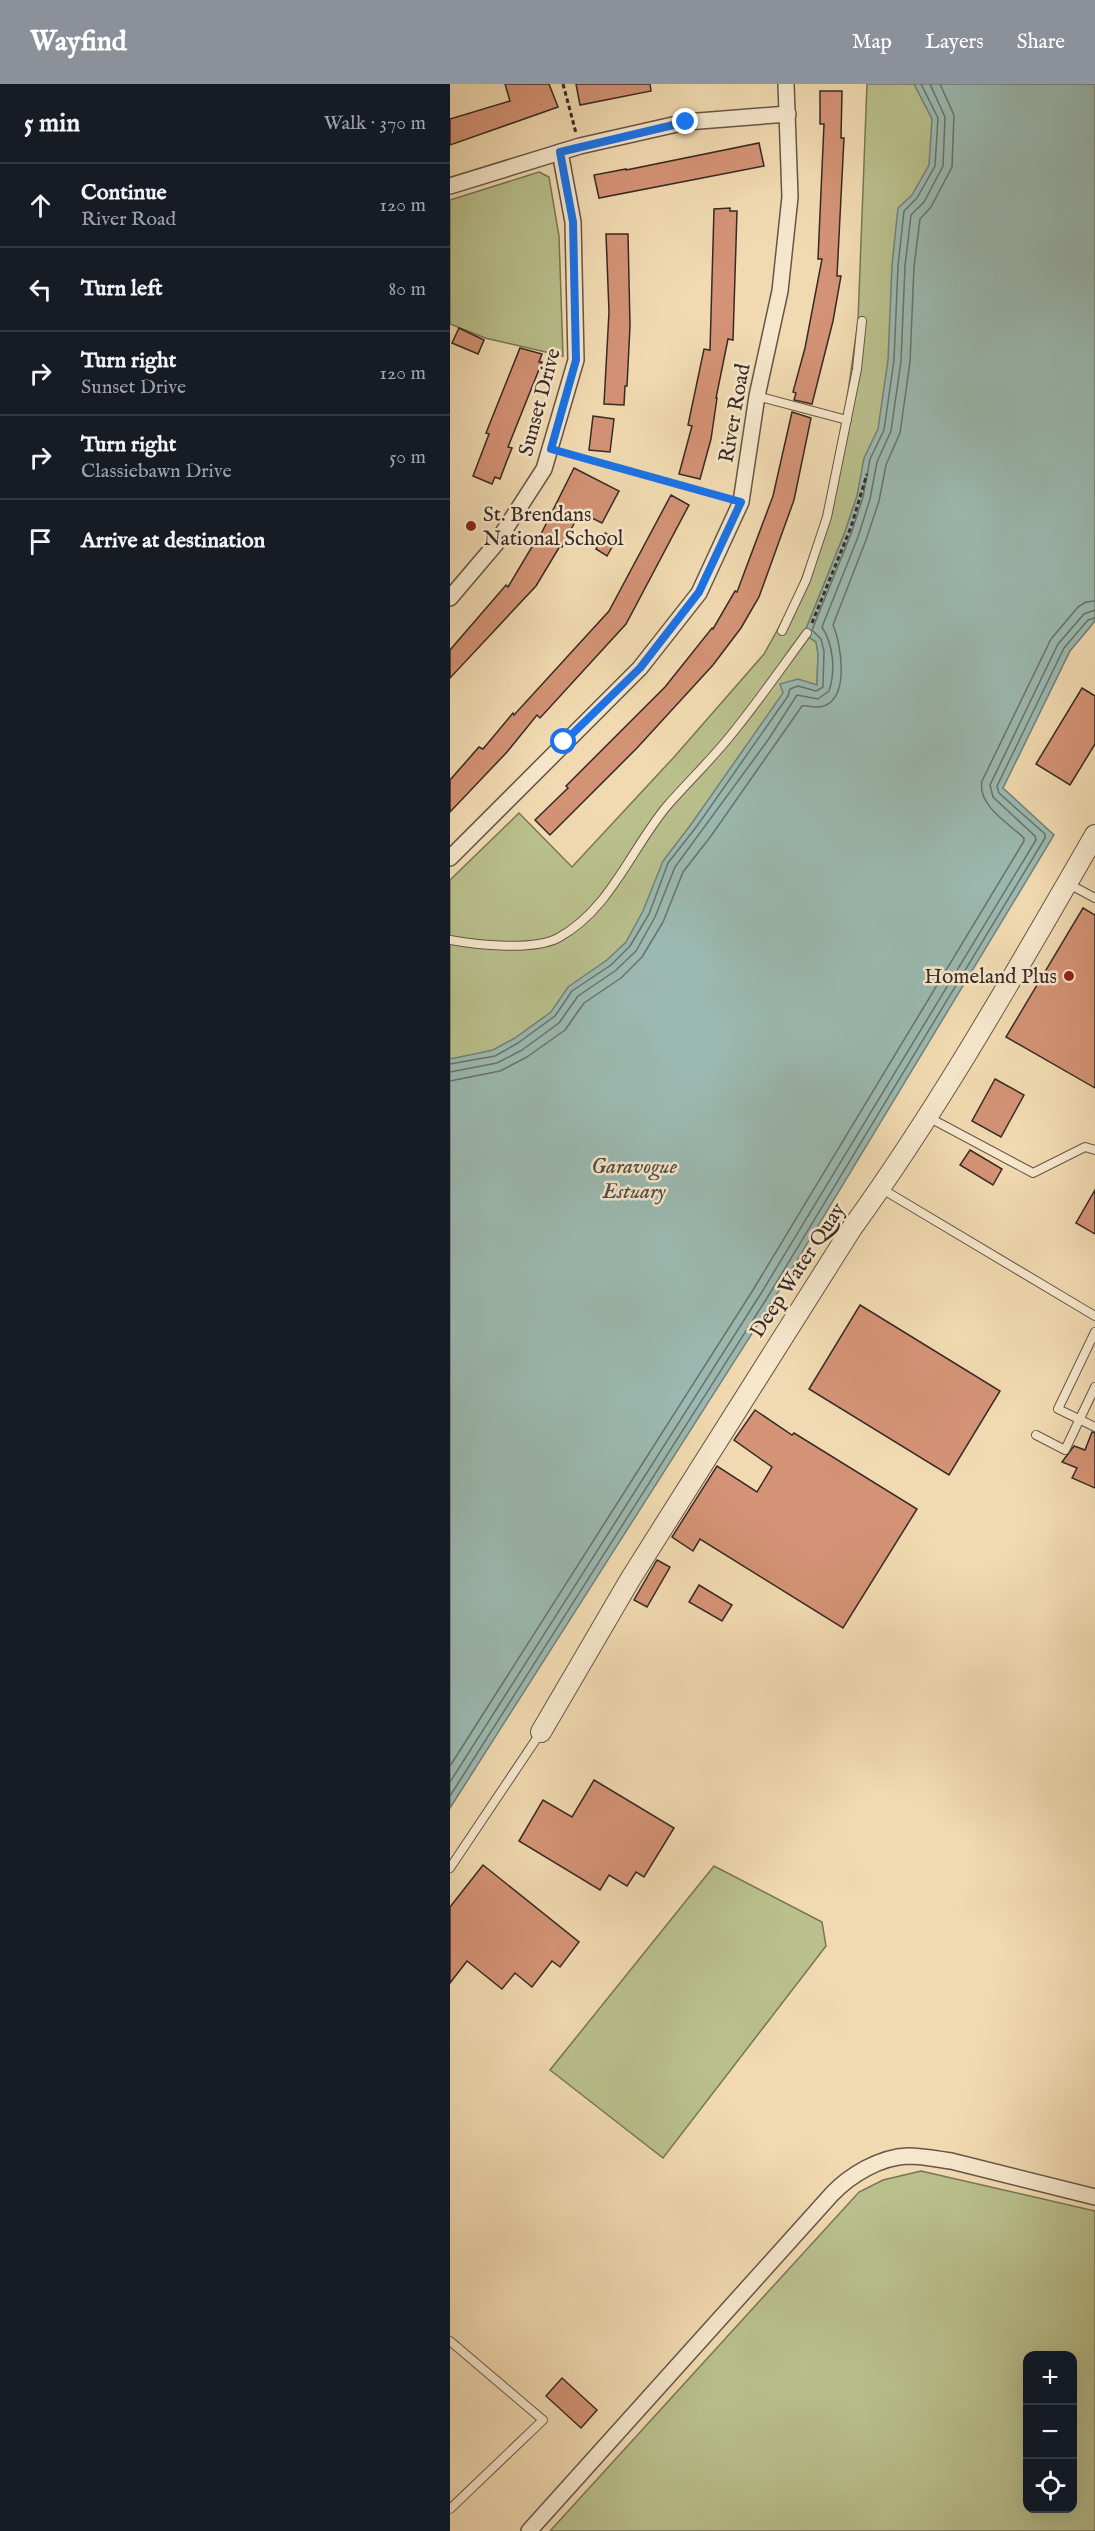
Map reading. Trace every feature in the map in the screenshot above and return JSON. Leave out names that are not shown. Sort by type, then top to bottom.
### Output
[{"type":"street","name":"River Road","points":[[450,858],[640,668],[699,592],[741,502],[757,396],[781,280],[790,197],[786,84]]},
{"type":"street","points":[[450,186],[580,146],[686,122],[788,114]]},
{"type":"street","name":"Sunset Drive","points":[[450,598],[495,545],[544,470],[576,360],[573,222],[560,152]]},
{"type":"street","name":"Deep Water Quay","points":[[541,1732],[638,1568],[852,1228],[880,1189],[996,1005],[1095,835]]},
{"type":"street","points":[[528,2531],[837,2188],[866,2168],[907,2156],[951,2161],[1095,2197]]},
{"type":"lane","points":[[782,631],[819,548],[827,517],[857,369],[862,321]]},
{"type":"lane","points":[[757,396],[847,420]]},
{"type":"lane","points":[[450,940],[486,946],[538,943],[555,939],[573,929],[593,911],[620,877],[666,808],[731,735],[807,633]]},
{"type":"lane","points":[[1067,883],[1095,898]]},
{"type":"lane","points":[[926,1117],[1033,1173],[1085,1147],[1095,1150]]},
{"type":"lane","points":[[880,1189],[1095,1316]]},
{"type":"lane","points":[[1095,1332],[1058,1409],[1095,1427]]},
{"type":"lane","points":[[1036,1436],[1065,1450],[1095,1387]]},
{"type":"lane","points":[[450,1868],[541,1732]]},
{"type":"lane","points":[[450,2341],[543,2420],[450,2510]]},
{"type":"path","points":[[562,84],[580,146]]},
{"type":"path","points":[[551,449],[741,502]]},
{"type":"path","points":[[807,633],[851,527],[867,474]]},
{"type":"green space","points":[[867,84],[1050,84],[857,496],[804,634],[816,642],[817,686],[450,1347],[450,880],[519,813],[572,867],[675,756],[764,654],[795,598],[824,516],[846,406],[858,321]]},
{"type":"green space","points":[[539,172],[549,177],[559,236],[563,356],[485,338],[450,324],[450,200]]},
{"type":"green space","points":[[714,1866],[822,1922],[826,1946],[663,2158],[550,2070]]},
{"type":"green space","points":[[921,2171],[1095,2211],[1095,2531],[550,2531],[859,2192],[883,2180]]},
{"type":"water","name":"Garavogue Estuary","points":[[914,84],[1095,84],[1095,621],[1070,651],[1003,788],[1054,835],[772,1302],[450,1808],[450,1059],[493,1050],[515,1038],[551,1012],[568,987],[607,960],[626,942],[643,911],[663,861],[783,693],[780,684],[798,679],[817,685],[816,642],[804,634],[845,532],[857,496],[864,458],[878,429],[888,360],[892,265],[898,208],[912,195],[929,165],[932,119]]},
{"type":"building","points":[[505,84],[549,84],[558,107],[450,145],[450,119],[510,101]]},
{"type":"building","points":[[576,84],[650,84],[651,91],[580,105]]},
{"type":"building","points":[[820,91],[842,91],[841,138],[844,138],[837,276],[841,276],[833,321],[812,404],[794,400],[796,393],[793,392],[805,348],[822,259],[818,259],[824,124],[820,124]]},
{"type":"building","points":[[759,143],[764,166],[599,198],[594,175]]},
{"type":"building","points":[[730,208],[730,211],[737,211],[733,340],[728,339],[716,398],[711,439],[700,479],[679,474],[692,426],[688,425],[704,349],[710,350],[714,209]]},
{"type":"building","points":[[606,234],[628,234],[630,326],[624,405],[604,404],[609,312]]},
{"type":"building","points":[[459,328],[484,340],[478,354],[452,343]]},
{"type":"building","points":[[520,348],[542,354],[539,362],[542,362],[508,447],[512,448],[500,479],[495,477],[492,484],[473,476],[489,434],[486,433]]},
{"type":"building","points":[[792,412],[811,418],[794,500],[759,597],[741,628],[713,665],[637,748],[550,835],[535,820],[665,687],[713,629],[735,591],[737,592],[773,496]]},
{"type":"building","points":[[593,416],[614,419],[610,452],[589,450]]},
{"type":"building","points":[[574,468],[619,491],[602,523],[580,512],[562,547],[560,546],[536,586],[450,678],[450,650],[506,585],[508,587],[533,545],[535,546]]},
{"type":"building","points":[[671,495],[689,505],[626,624],[540,718],[537,715],[507,752],[450,812],[450,780],[479,747],[483,749],[513,713],[514,715],[609,611]]},
{"type":"building","points":[[605,533],[616,540],[607,556],[596,549]]},
{"type":"building","points":[[1082,688],[1095,696],[1095,744],[1070,785],[1036,764]]},
{"type":"building","name":"Homeland Plus","points":[[1083,908],[1095,915],[1095,1088],[1006,1037]]},
{"type":"building","points":[[995,1079],[1024,1095],[1001,1137],[972,1121]]},
{"type":"building","points":[[970,1150],[1002,1169],[993,1185],[960,1165]]},
{"type":"building","points":[[1095,1190],[1095,1234],[1076,1223]]},
{"type":"building","points":[[860,1305],[1000,1391],[949,1475],[809,1389]]},
{"type":"building","points":[[755,1410],[792,1435],[794,1433],[917,1509],[843,1628],[700,1539],[693,1551],[672,1537],[717,1466],[757,1492],[772,1467],[734,1440]]},
{"type":"building","points":[[1092,1432],[1095,1433],[1095,1488],[1072,1478],[1077,1468],[1062,1462],[1074,1446],[1085,1450]]},
{"type":"building","points":[[657,1560],[670,1567],[647,1607],[634,1600]]},
{"type":"building","points":[[699,1585],[732,1605],[722,1621],[689,1602]]},
{"type":"building","points":[[594,1780],[674,1828],[644,1877],[636,1872],[627,1886],[609,1875],[600,1890],[519,1841],[543,1800],[572,1817]]},
{"type":"building","points":[[483,1865],[579,1942],[560,1967],[552,1961],[532,1987],[515,1973],[502,1989],[467,1961],[450,1983],[450,1907]]},
{"type":"building","points":[[562,2378],[597,2410],[581,2428],[546,2396]]},
{"type":"place","name":"St. Brendans National School","points":[[471,526]]},
{"type":"place","name":"Homeland Plus","points":[[1069,976]]},
{"type":"route","points":[[564,742],[640,668],[699,592],[741,502],[551,449],[576,360],[573,222],[560,152],[686,122]]}]
